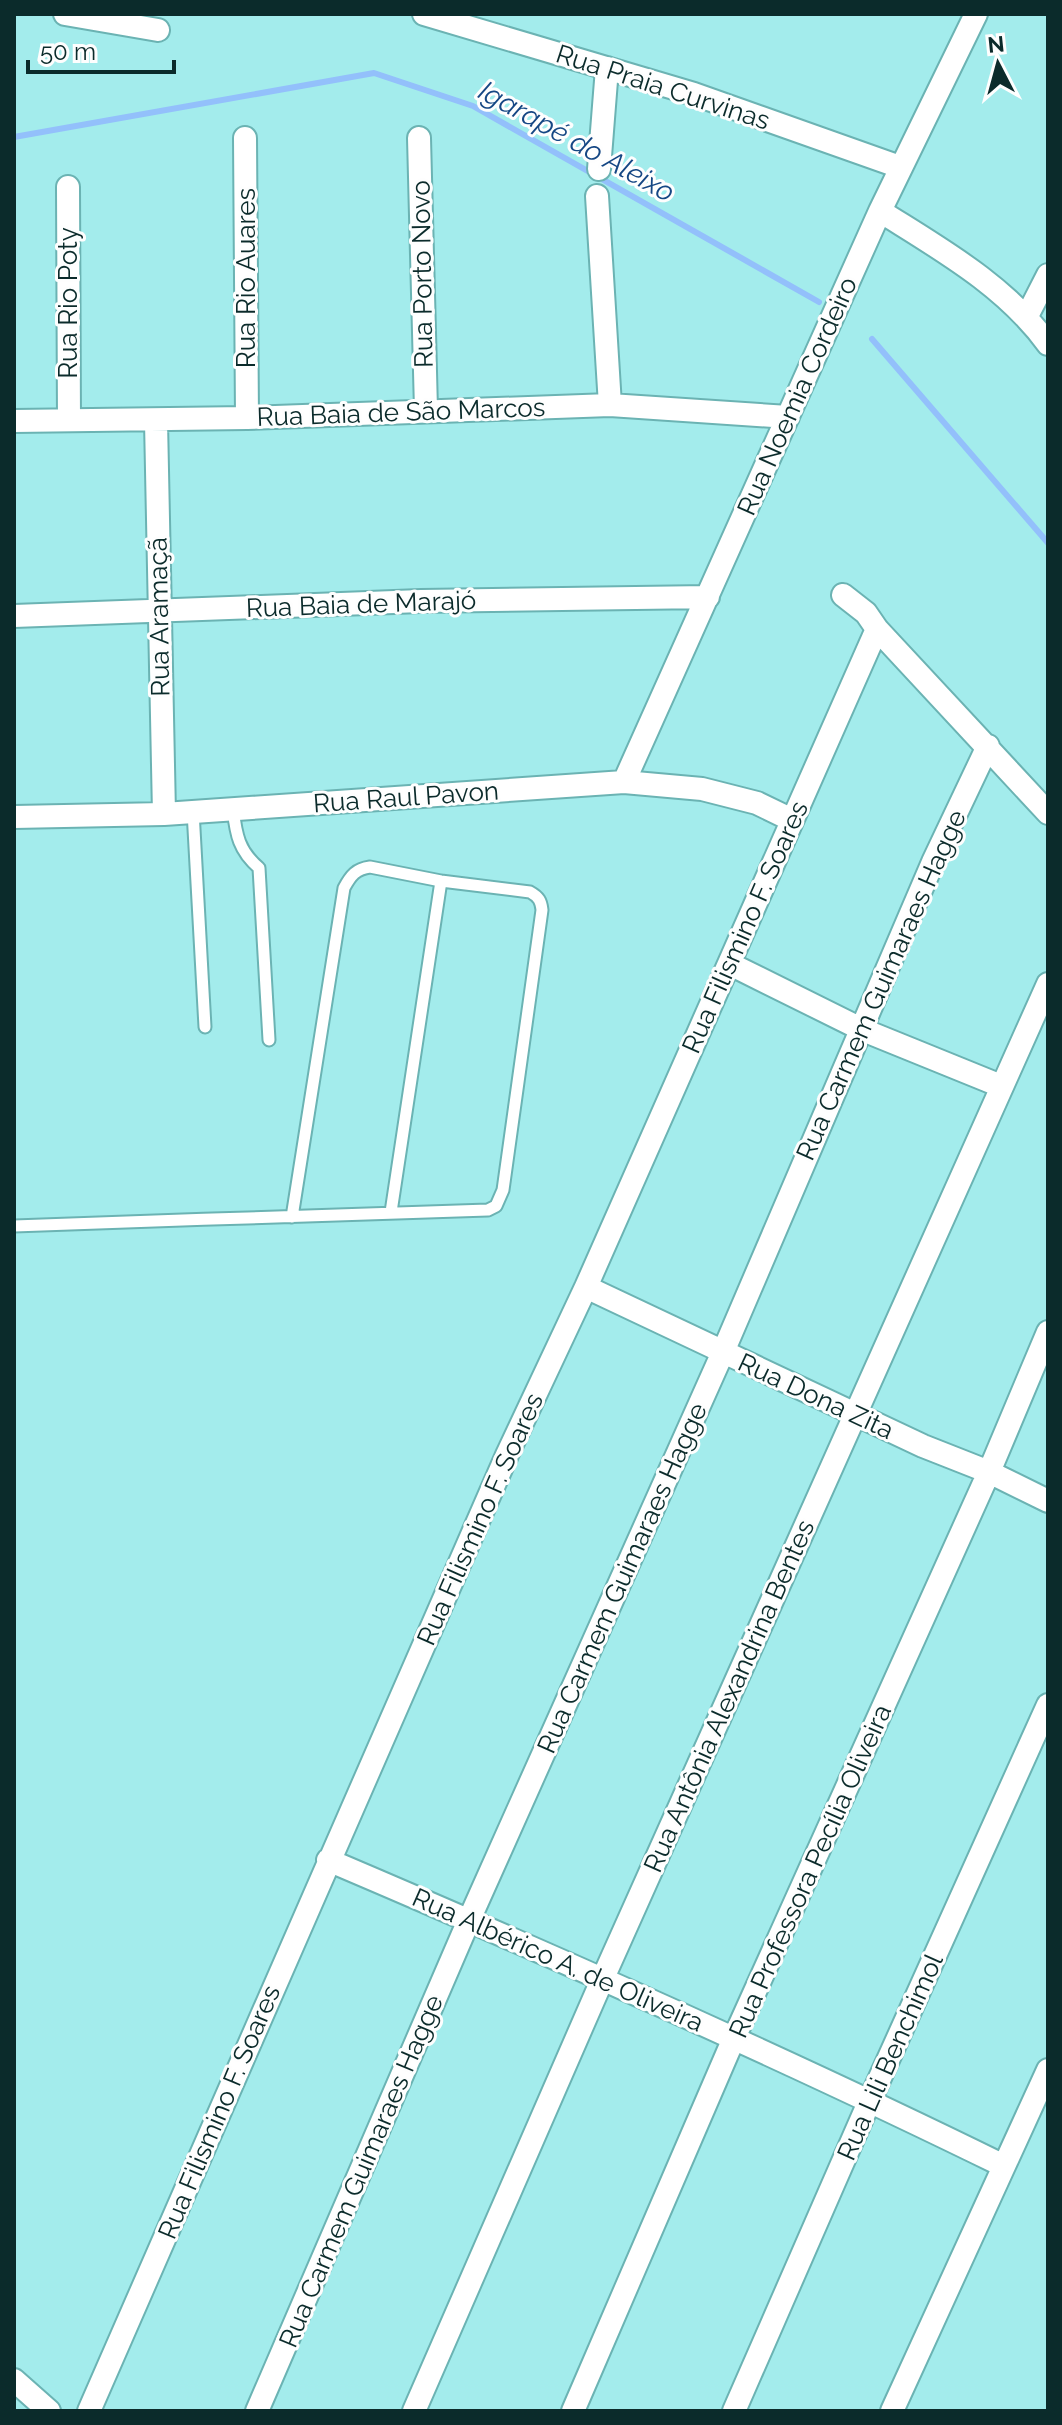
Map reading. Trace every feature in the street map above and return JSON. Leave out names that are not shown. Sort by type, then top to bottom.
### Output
[{"type":"street","points":[[65,14],[158,30]]},
{"type":"street","name":"Rua Praia Curvinas","points":[[424,14],[694,94],[900,167]]},
{"type":"street","name":"Rua Noemia Cordeiro","points":[[624,782],[900,167],[976,14]]},
{"type":"street","points":[[599,169],[607,68]]},
{"type":"street","name":"Rua Rio Auares","points":[[245,138],[247,418]]},
{"type":"street","name":"Rua Porto Novo","points":[[419,138],[426,410]]},
{"type":"street","name":"Rua Rio Poty","points":[[68,187],[69,420]]},
{"type":"street","points":[[597,196],[610,405]]},
{"type":"street","points":[[880,211],[962,262],[1036,323],[1048,344]]},
{"type":"street","points":[[1036,323],[1048,275]]},
{"type":"street","name":"Rua Baia de São Marcos","points":[[14,421],[156,421],[610,405],[788,417]]},
{"type":"street","name":"Rua Aramaçã","points":[[156,421],[164,814]]},
{"type":"street","points":[[843,595],[866,613],[877,629],[1048,813]]},
{"type":"street","name":"Rua Baia de Marajó","points":[[14,616],[421,601],[708,597]]},
{"type":"street","name":"Rua Filismino F. Soares","points":[[89,2411],[507,1455],[586,1287],[877,629]]},
{"type":"street","name":"Rua Carmem Guimaraes Hagge","points":[[257,2411],[469,1920],[723,1352],[933,862],[988,746]]},
{"type":"street","name":"Rua Raul Pavon","points":[[14,817],[164,814],[624,782],[702,789],[757,803],[792,820]]},
{"type":"street","points":[[730,964],[863,1030],[1001,1086]]},
{"type":"street","name":"Rua Antônia Alexandrina Bentes","points":[[414,2411],[603,1978],[1048,984]]},
{"type":"street","name":"Rua Dona Zita","points":[[586,1287],[923,1446],[989,1472],[1048,1501]]},
{"type":"street","name":"Rua Professora Pecília Oliveira","points":[[573,2411],[734,2038],[989,1472],[1048,1332]]},
{"type":"street","name":"Rua Lili Benchimol","points":[[734,2411],[1048,1705]]},
{"type":"street","name":"Rua Albérico A. de Oliveira","points":[[328,1860],[603,1978],[870,2100],[1004,2166]]},
{"type":"street","points":[[892,2411],[1048,2070]]},
{"type":"street","points":[[14,2380],[49,2411]]},
{"type":"lane","points":[[233,809],[236,836],[242,851],[259,868],[269,1040]]},
{"type":"lane","points":[[193,811],[205,1027]]},
{"type":"lane","points":[[14,1226],[292,1217],[391,1212],[488,1210],[496,1206],[503,1190],[540,926],[541,901],[530,892],[441,881],[370,867],[359,869],[350,878],[344,888],[292,1217]]},
{"type":"lane","points":[[391,1212],[441,881]]},
{"type":"waterway","name":"Igarapé do Aleixo","points":[[14,137],[374,73],[473,106],[819,302]]},
{"type":"waterway","name":"Igarapé do Aleixo","points":[[872,339],[1048,543]]}]
